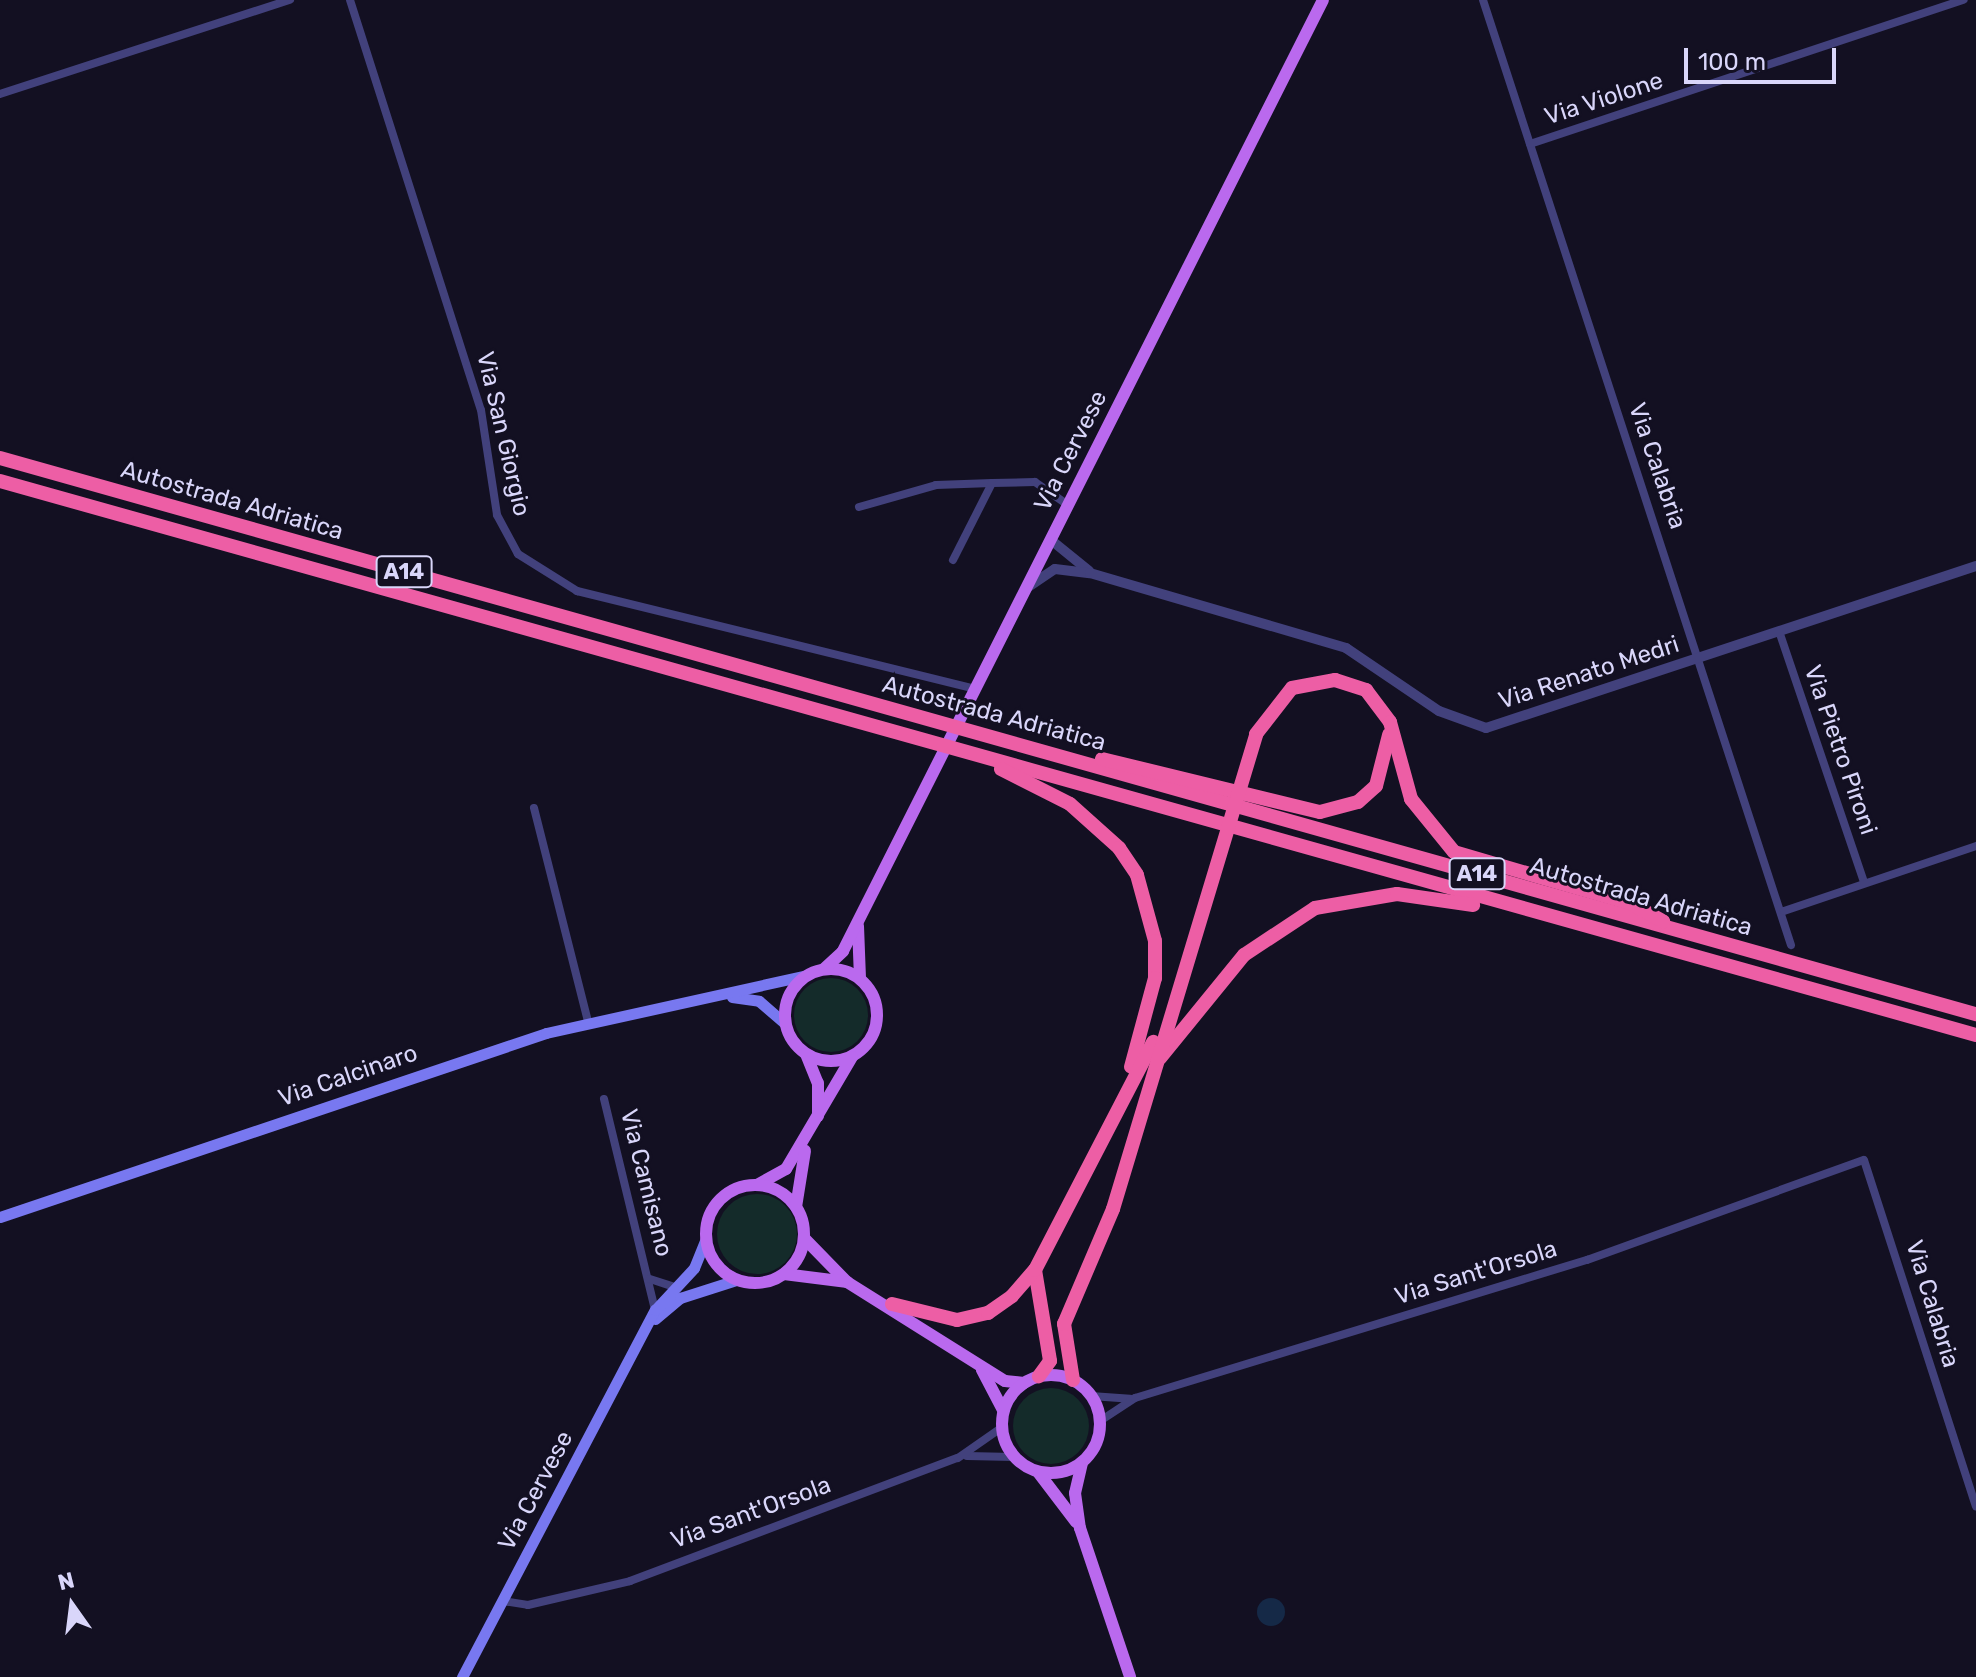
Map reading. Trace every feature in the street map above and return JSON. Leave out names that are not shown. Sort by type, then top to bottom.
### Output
[{"type":"highway","name":"Autostrada Adriatica","points":[[0,458],[922,718],[1200,790],[1688,934],[1976,1014]]},
{"type":"highway","name":"Autostrada Adriatica","points":[[0,481],[906,739],[1976,1035]]},
{"type":"highway","points":[[1073,1380],[1064,1324],[1113,1209],[1164,1025],[1264,716],[1292,688],[1335,680],[1366,690],[1390,722],[1411,799],[1454,852],[1630,903],[1688,934]]},
{"type":"highway","points":[[1266,809],[1320,812],[1358,802],[1384,772],[1390,722]]},
{"type":"highway","points":[[987,759],[1095,823],[1119,848],[1148,903],[1155,941],[1151,1003],[1121,1096]]},
{"type":"highway","points":[[1151,1071],[1210,989],[1244,955],[1315,908],[1397,894],[1556,918]]},
{"type":"highway","points":[[892,1304],[973,1318],[1001,1306],[1035,1270],[1121,1096],[1164,1025]]},
{"type":"highway","points":[[1035,1270],[1050,1361],[1039,1376]]},
{"type":"main road","name":"Via Cervese","points":[[824,969],[859,921],[1323,0]]},
{"type":"main road","name":"Via Cervese","points":[[859,921],[860,978]]},
{"type":"main road","points":[[847,1282],[804,1238],[796,1207],[812,1131],[820,1093],[806,1054],[785,1024],[788,997],[804,976],[824,969],[860,978],[877,1012],[872,1037],[853,1056],[812,1131],[786,1169],[719,1201],[706,1239],[716,1264],[736,1280],[769,1281],[784,1274],[847,1282],[892,1304],[1005,1381],[1024,1383]]},
{"type":"main road","name":"Via Calcinaro","points":[[0,1217],[588,1021],[715,997],[804,976]]},
{"type":"main road","name":"Via Calcinaro","points":[[715,997],[759,1001],[785,1024]]},
{"type":"main road","points":[[806,1054],[830,1061],[853,1056]]},
{"type":"main road","points":[[757,1185],[796,1207]]},
{"type":"main road","points":[[784,1274],[804,1238]]},
{"type":"main road","name":"Via Cervese","points":[[462,1677],[655,1310],[672,1286],[694,1268],[706,1239]]},
{"type":"main road","name":"Via Cervese","points":[[649,1325],[680,1298],[736,1280]]},
{"type":"main road","points":[[976,1360],[1003,1410]]},
{"type":"main road","points":[[1080,1528],[1038,1472],[1014,1457],[1001,1428],[1003,1410],[1024,1383],[1039,1376],[1073,1380],[1091,1396],[1100,1421],[1082,1463],[1075,1493],[1080,1528],[1130,1677]]},
{"type":"main road","points":[[1038,1472],[1082,1463]]},
{"type":"street","points":[[0,94],[290,0]]},
{"type":"street","name":"Via San Giorgio","points":[[350,0],[481,410],[497,515],[526,562],[577,591],[975,689]]},
{"type":"street","name":"Via Calabria","points":[[1483,0],[1702,657],[1784,911],[1791,945]]},
{"type":"street","name":"Via Violone","points":[[1530,144],[1964,0]]},
{"type":"street","points":[[859,507],[936,485],[1035,482],[1068,505]]},
{"type":"street","points":[[953,560],[992,483]]},
{"type":"street","name":"Via Renato Medri","points":[[1051,540],[1090,573]]},
{"type":"street","name":"Via Renato Medri","points":[[1027,589],[1055,569],[1090,573],[1346,648],[1439,711],[1486,728],[1976,566]]},
{"type":"street","name":"Via Pietro Pironi","points":[[1779,631],[1864,882]]},
{"type":"street","points":[[534,808],[588,1021]]},
{"type":"street","points":[[1784,911],[1976,846]]},
{"type":"street","name":"Via Camisano","points":[[604,1099],[650,1278],[655,1310]]},
{"type":"street","name":"Via Calabria","points":[[1864,1160],[1976,1506]]},
{"type":"street","name":"Via Sant'Orsola","points":[[1100,1421],[1135,1398],[1587,1260],[1864,1160]]},
{"type":"street","name":"Via Camisano","points":[[650,1278],[672,1286]]},
{"type":"street","points":[[1091,1396],[1135,1398]]},
{"type":"street","name":"Via Sant'Orsola","points":[[503,1601],[528,1605],[630,1581],[958,1458],[1001,1428]]},
{"type":"street","points":[[958,1458],[990,1451],[1014,1457]]},
{"type":"green space","points":[[831,978],[852,984],[862,994],[868,1015],[862,1036],[852,1046],[831,1052],[810,1046],[800,1036],[794,1015],[800,994],[810,984]]},
{"type":"green space","points":[[757,1194],[772,1197],[785,1206],[794,1219],[797,1234],[794,1249],[785,1262],[772,1271],[757,1274],[742,1271],[729,1262],[720,1249],[717,1234],[720,1219],[729,1206],[742,1197]]},
{"type":"green space","points":[[1051,1388],[1065,1391],[1078,1399],[1086,1412],[1089,1426],[1086,1440],[1078,1453],[1065,1461],[1051,1464],[1037,1461],[1024,1453],[1016,1440],[1013,1426],[1016,1412],[1024,1399],[1037,1391]]},
{"type":"water","points":[[1271,1598],[1281,1602],[1285,1612],[1281,1622],[1271,1626],[1261,1622],[1257,1612],[1261,1602]]}]
